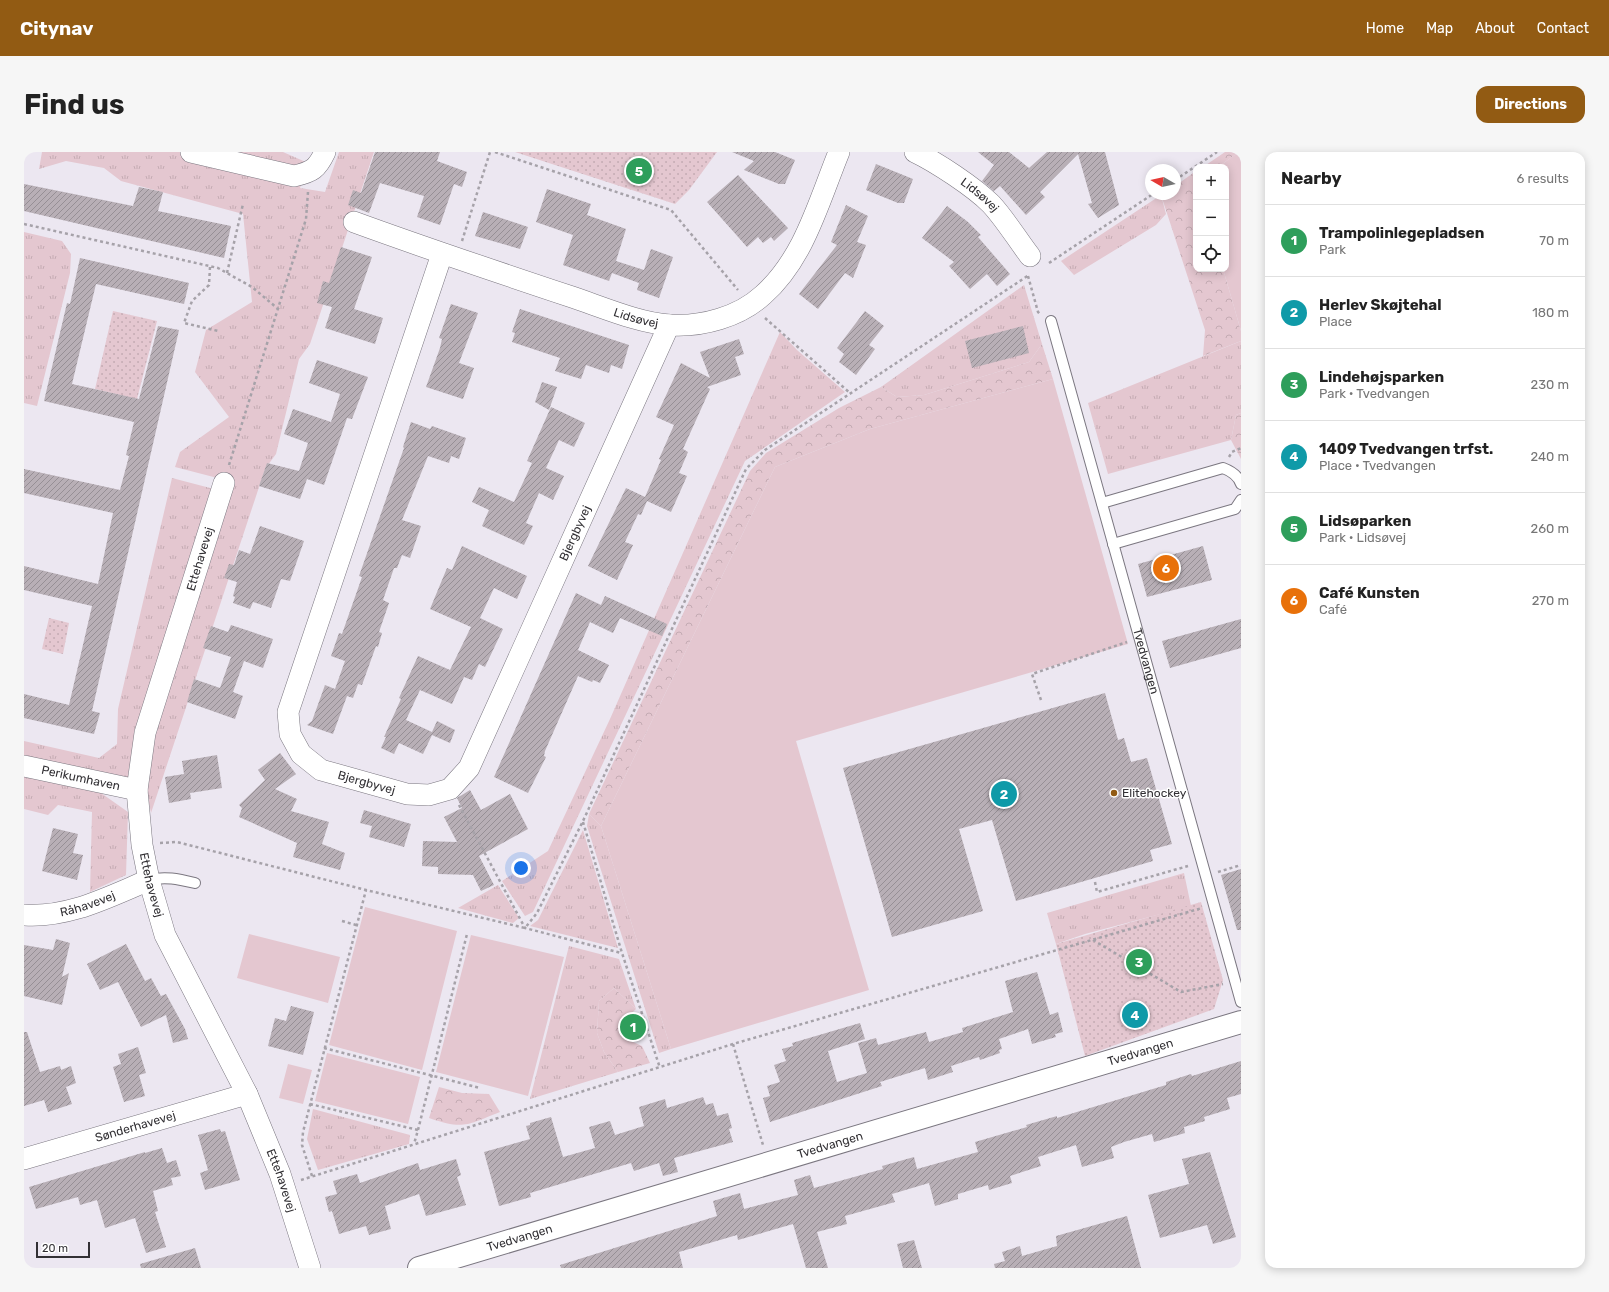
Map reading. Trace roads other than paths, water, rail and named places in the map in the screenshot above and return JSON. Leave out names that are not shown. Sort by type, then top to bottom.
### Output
[{"type":"street","points":[[191,152],[294,176],[310,172],[322,160],[325,152]]},
{"type":"street","name":"Lidsøvej","points":[[354,222],[449,256],[636,318],[670,325],[698,324],[725,317],[750,304],[763,296],[782,276],[797,252],[839,152]]},
{"type":"street","name":"Lidsøvej","points":[[914,152],[925,156],[990,204],[1037,264]]},
{"type":"street","name":"Bjergbyvej","points":[[449,256],[288,712],[290,734],[301,754],[321,770],[407,794],[429,795],[450,789],[469,768],[670,325]]},
{"type":"street","name":"Ettehavevej","points":[[224,483],[145,733],[137,790],[142,845],[149,880],[165,935],[247,1094],[284,1185],[310,1268]]},
{"type":"street","name":"Perikumhaven","points":[[24,766],[137,790]]},
{"type":"street","name":"Råhavevej","points":[[24,915],[59,914],[90,905],[149,880]]},
{"type":"street","name":"Tvedvangen","points":[[419,1268],[1241,1022]]},
{"type":"street","name":"Sønderhavevej","points":[[24,1159],[247,1094]]},
{"type":"lane","name":"Tvedvangen","points":[[1051,321],[1241,1002]]},
{"type":"lane","points":[[1102,503],[1223,468],[1233,472],[1240,480],[1241,484]]},
{"type":"lane","points":[[1113,544],[1235,509],[1241,500]]},
{"type":"lane","points":[[149,880],[160,877],[174,878],[195,883]]},
{"type":"place","name":"Lidsøparken","points":[[639,171]]},
{"type":"place","name":"Café Kunsten","points":[[1166,568]]},
{"type":"place","name":"Elitehockey","points":[[1114,793]]},
{"type":"place","name":"Herlev Skøjtehal","points":[[1004,794]]},
{"type":"place","name":"Lindehøjsparken","points":[[1139,962]]},
{"type":"place","name":"1409 Tvedvangen trfst.","points":[[1135,1015]]},
{"type":"place","name":"Trampolinlegepladsen","points":[[633,1027]]}]
